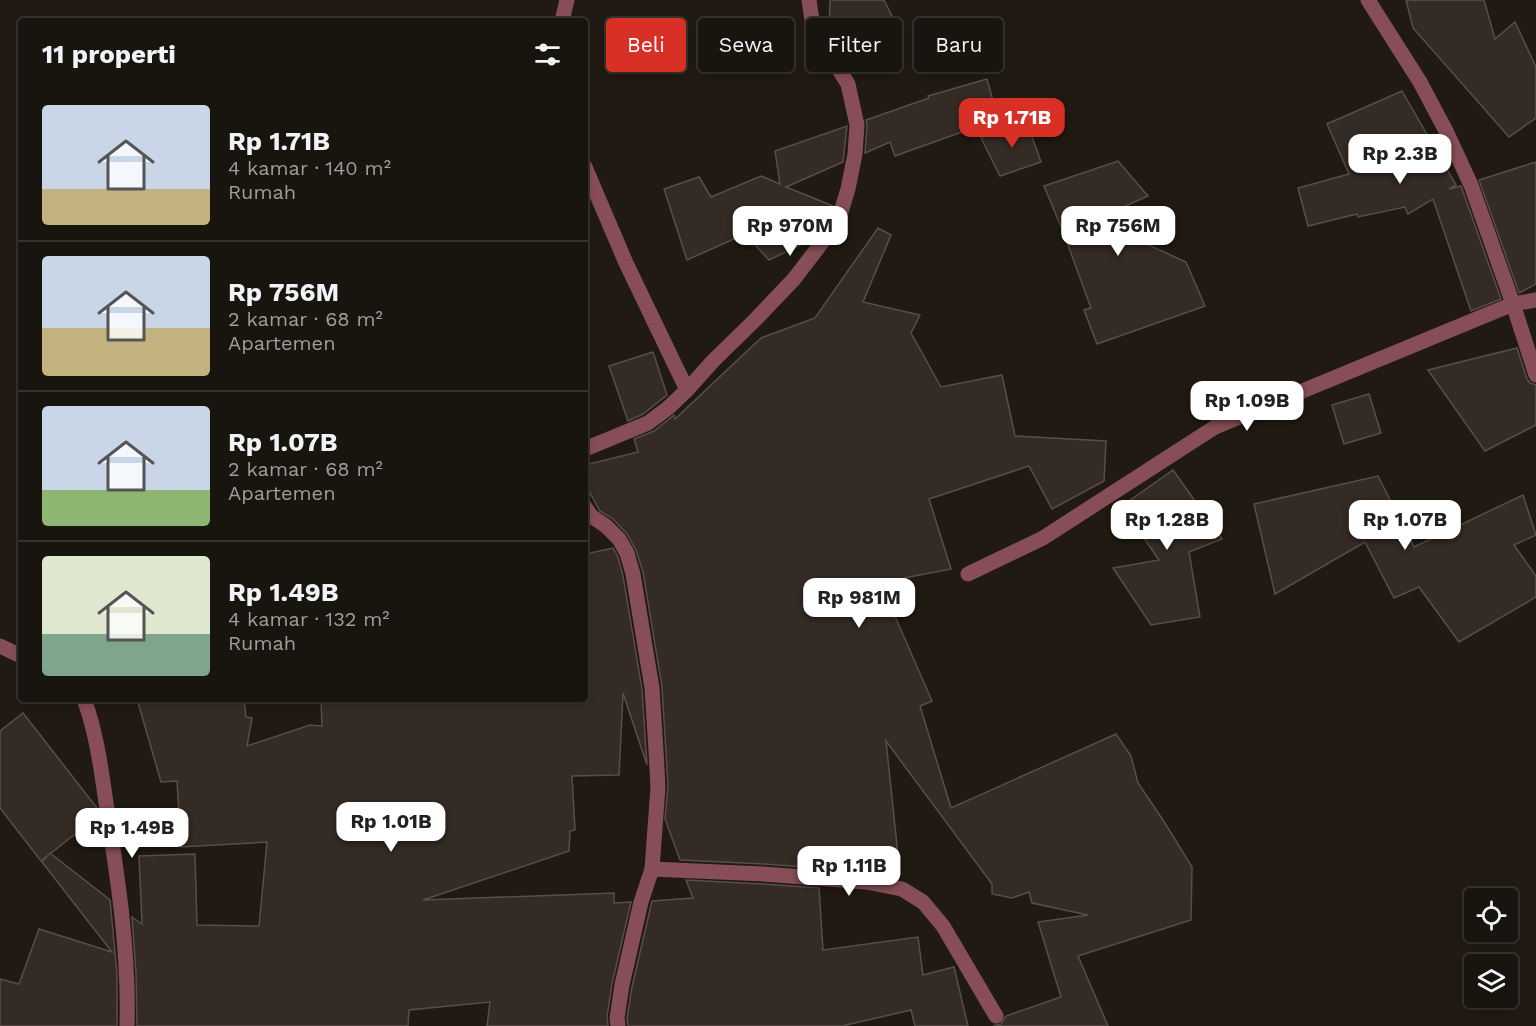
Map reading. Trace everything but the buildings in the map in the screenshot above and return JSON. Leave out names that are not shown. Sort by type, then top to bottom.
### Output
[{"type":"street","points":[[563,18],[567,0]]},
{"type":"street","points":[[588,449],[648,423],[668,408],[794,279],[830,232],[841,212],[855,154],[857,125],[848,84],[822,48],[813,27],[809,0]]},
{"type":"street","points":[[1368,0],[1420,82],[1471,185],[1536,375]]},
{"type":"street","points":[[588,174],[626,263],[687,390]]},
{"type":"street","points":[[968,574],[1043,538],[1215,427],[1513,304],[1536,300]]},
{"type":"street","points":[[588,512],[619,539],[627,553],[633,574],[652,688],[656,750],[658,787],[652,868],[641,902],[622,985],[618,1026]]},
{"type":"street","points":[[0,646],[18,655]]},
{"type":"street","points":[[85,702],[96,738],[118,877],[128,971],[128,1026]]},
{"type":"street","points":[[652,868],[866,882],[902,889],[923,902],[943,926],[996,1016]]}]
